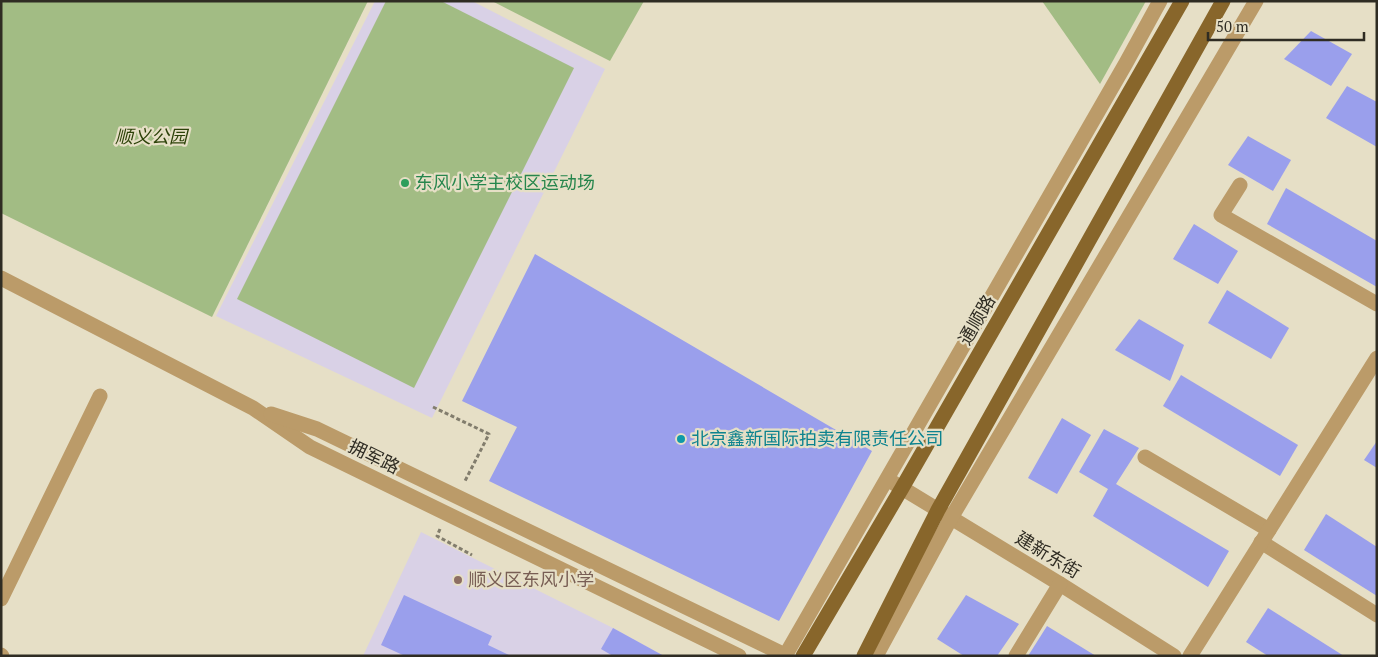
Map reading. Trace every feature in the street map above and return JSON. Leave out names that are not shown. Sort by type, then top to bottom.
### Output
[{"type":"main road","name":"通顺路","points":[[803,656],[902,488],[1182,1]]},
{"type":"main road","points":[[864,656],[945,514],[1117,189],[1223,1]]},
{"type":"street","points":[[253,408],[317,429],[786,655],[1122,72],[1160,1]]},
{"type":"street","points":[[876,656],[945,514],[1256,1]]},
{"type":"street","points":[[1240,185],[1221,215],[1377,304]]},
{"type":"street","name":"拥军路","points":[[1,278],[253,408],[310,447],[739,656]]},
{"type":"street","points":[[1190,656],[1376,359]]},
{"type":"street","points":[[1,599],[100,396]]},
{"type":"street","points":[[1145,457],[1265,536],[1377,615]]},
{"type":"street","name":"建新东街","points":[[887,478],[1174,656]]},
{"type":"street","points":[[1016,656],[1060,584]]},
{"type":"shaded area","name":"东风小学主校区运动场","points":[[375,1],[472,1],[605,69],[432,418],[216,316]]},
{"type":"shaded area","name":"顺义区东风小学","points":[[421,532],[613,628],[664,656],[363,656]]},
{"type":"green space","name":"顺义公园","points":[[1,1],[368,1],[212,317],[1,213]]},
{"type":"green space","name":"东风小学主校区运动场","points":[[386,1],[441,1],[574,68],[414,388],[237,299]]},
{"type":"green space","points":[[492,1],[644,1],[610,61]]},
{"type":"green space","points":[[1042,1],[1146,1],[1100,84]]},
{"type":"building","points":[[1311,31],[1352,54],[1331,86],[1284,59]]},
{"type":"building","points":[[1347,86],[1377,102],[1377,147],[1326,118]]},
{"type":"building","points":[[1248,136],[1291,160],[1273,191],[1228,165]]},
{"type":"building","points":[[1286,188],[1377,241],[1377,287],[1267,224]]},
{"type":"building","points":[[1194,224],[1238,251],[1218,284],[1173,259]]},
{"type":"building","name":"北京鑫新国际拍卖有限责任公司","points":[[535,254],[872,451],[779,621],[489,481],[517,427],[462,401]]},
{"type":"building","points":[[1227,290],[1289,328],[1271,359],[1208,323]]},
{"type":"building","points":[[1139,319],[1184,345],[1170,381],[1115,350]]},
{"type":"building","points":[[1181,375],[1298,445],[1280,476],[1163,406]]},
{"type":"building","points":[[1062,418],[1091,435],[1057,494],[1028,478]]},
{"type":"building","points":[[1104,429],[1139,448],[1116,484],[1229,551],[1208,587],[1093,516],[1108,489],[1079,472]]},
{"type":"building","points":[[1377,441],[1377,468],[1364,460]]},
{"type":"building","points":[[1326,514],[1377,547],[1377,596],[1304,550]]},
{"type":"building","points":[[404,595],[492,636],[488,645],[511,656],[405,656],[381,645]]},
{"type":"building","points":[[966,595],[1019,624],[997,656],[964,656],[937,639]]},
{"type":"building","points":[[1268,608],[1344,656],[1268,656],[1246,642]]},
{"type":"building","points":[[1047,626],[1096,656],[1028,656]]},
{"type":"building","points":[[613,628],[664,656],[613,656],[601,649]]},
{"type":"place","name":"东风小学主校区运动场","points":[[405,183]]},
{"type":"place","name":"北京鑫新国际拍卖有限责任公司","points":[[681,439]]},
{"type":"place","name":"顺义区东风小学","points":[[458,580]]}]
